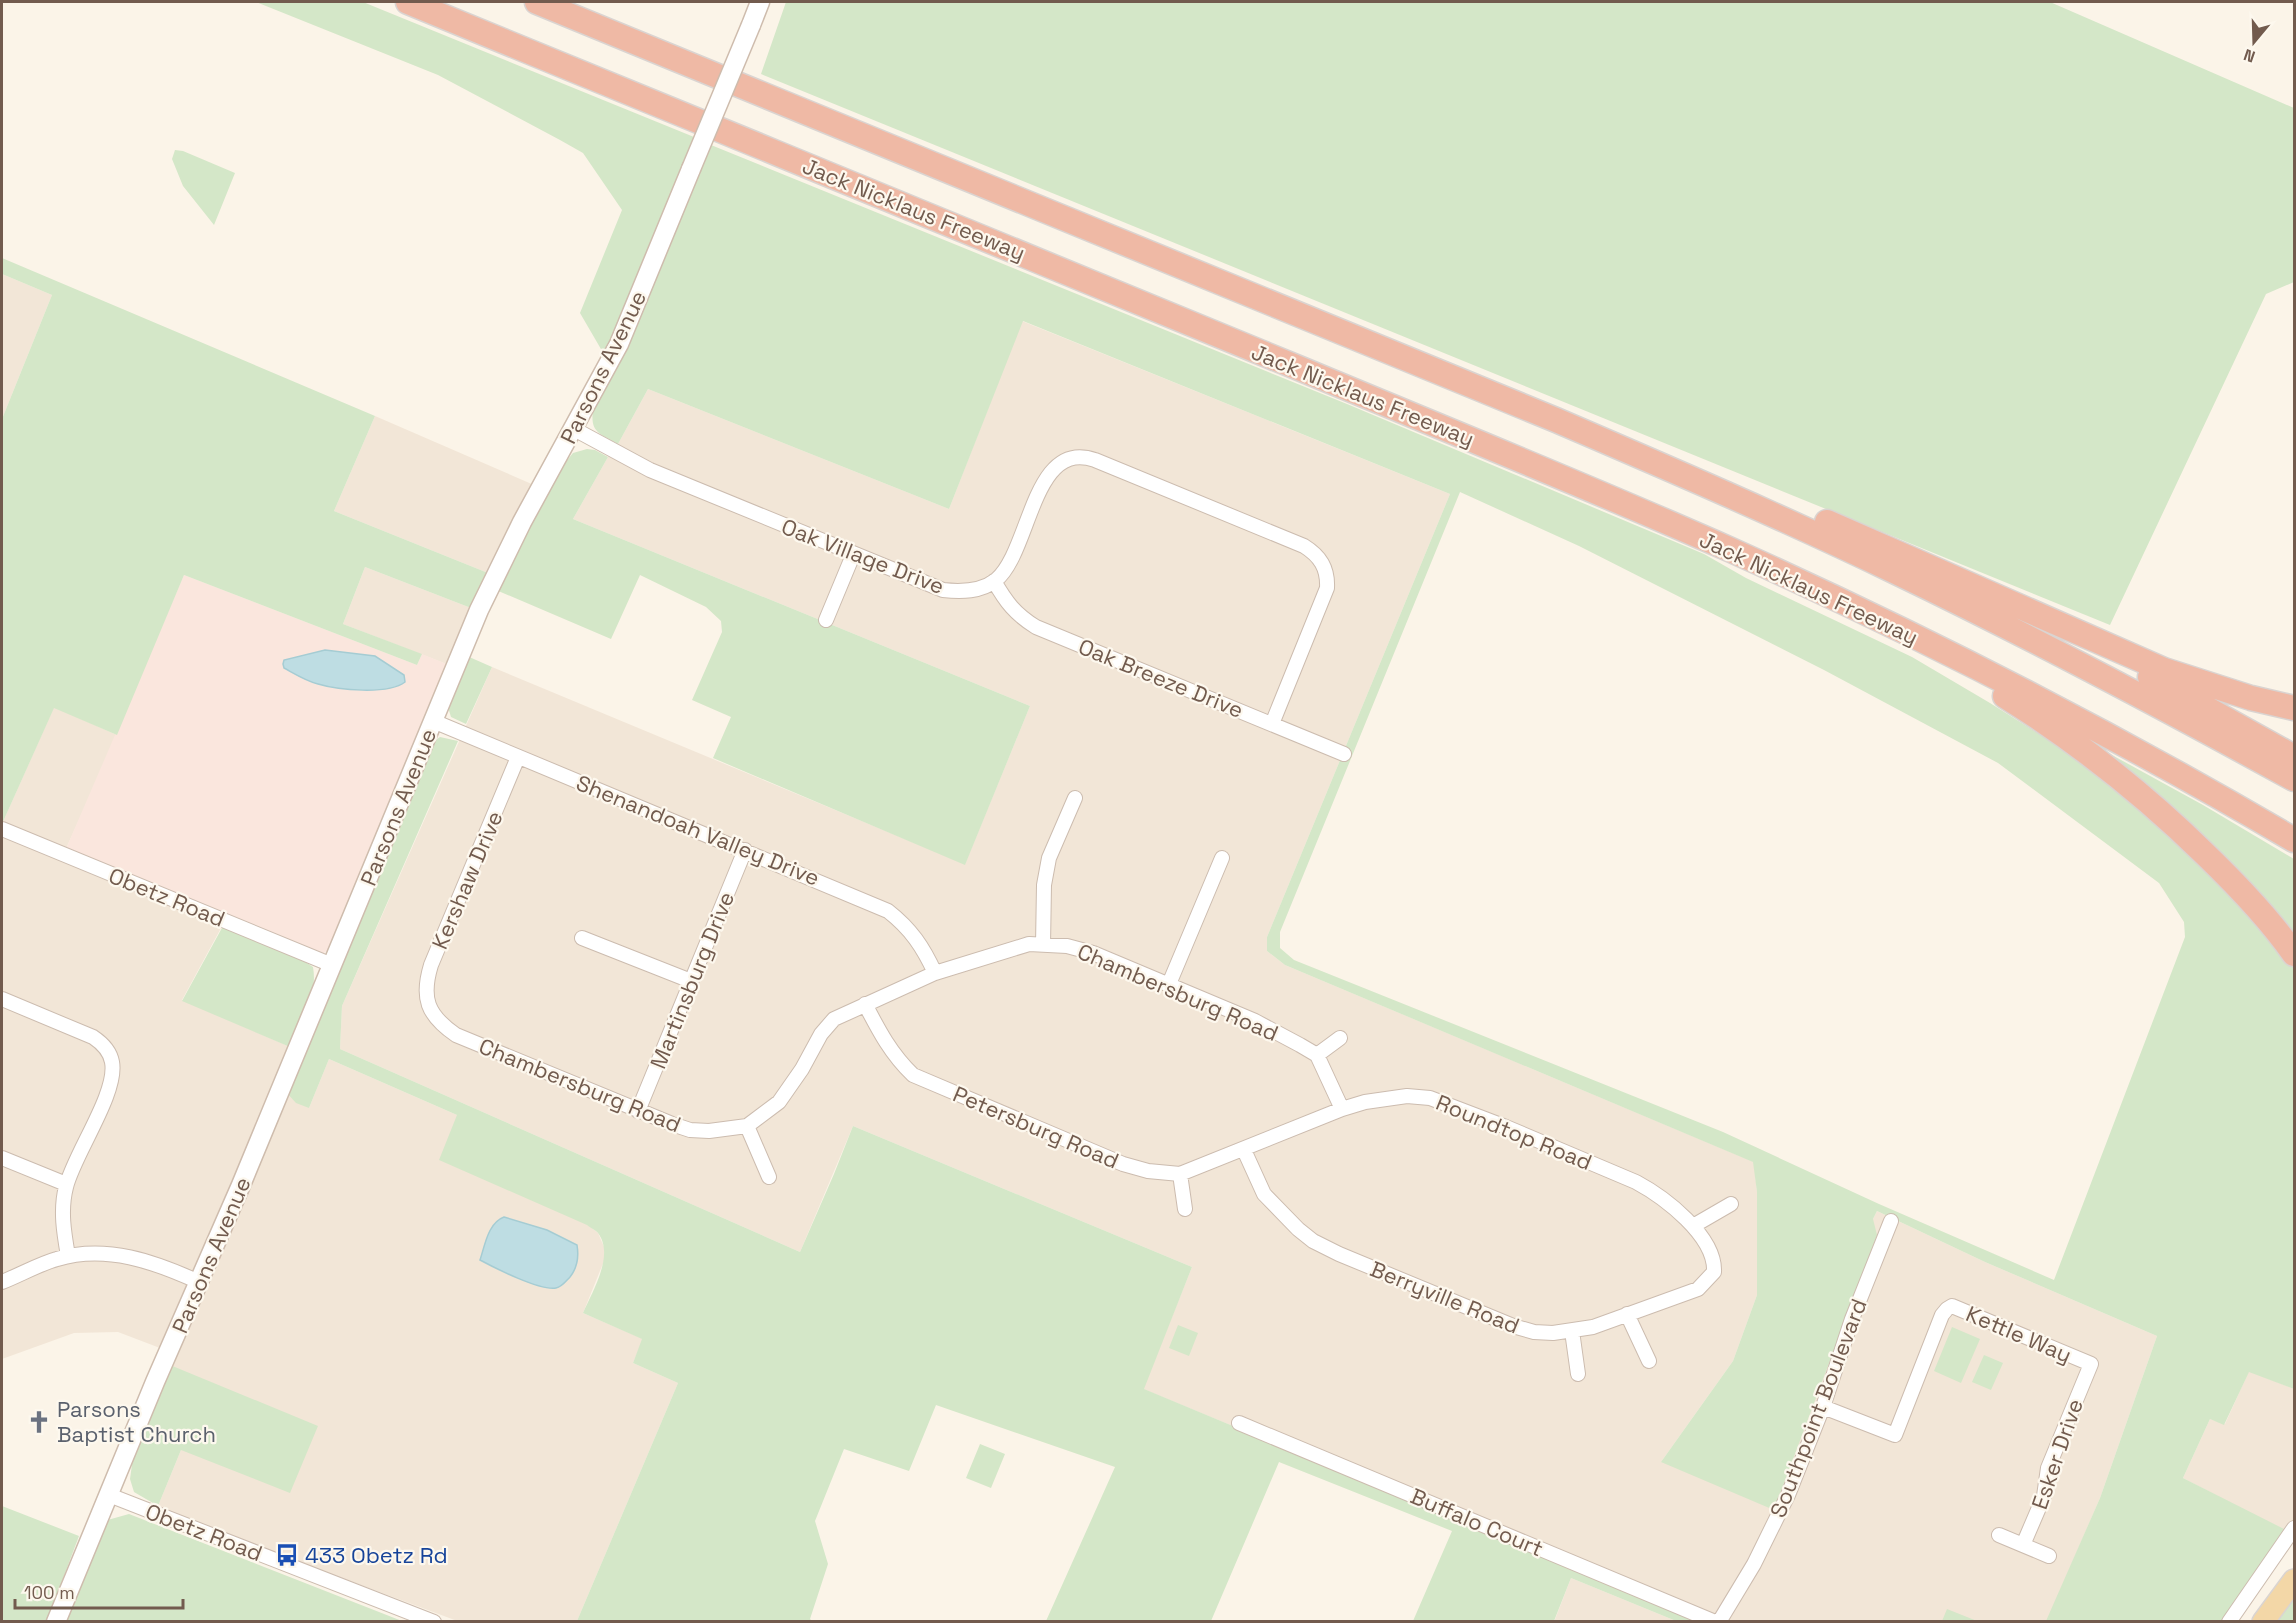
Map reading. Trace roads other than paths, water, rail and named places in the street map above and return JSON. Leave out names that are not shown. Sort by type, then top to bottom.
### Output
[{"type":"highway","name":"Jack Nicklaus Freeway","points":[[408,2],[1503,452],[1725,548],[1886,622],[2073,716],[2202,785],[2295,840]]},
{"type":"highway","points":[[537,2],[1556,420],[1703,484],[1894,571],[2040,643],[2295,779]]},
{"type":"highway","points":[[1556,420],[1792,507],[2164,670],[2251,698],[2295,708]]},
{"type":"highway","points":[[1932,568],[2114,657],[2295,757]]},
{"type":"highway","points":[[1886,622],[2022,707],[2138,792],[2223,872],[2263,914],[2295,954]]},
{"type":"main road","points":[[2263,1622],[2295,1580]]},
{"type":"street","name":"Parsons Avenue","points":[[56,1622],[483,601],[517,532],[619,344],[760,2]]},
{"type":"street","name":"Oak Village Drive","points":[[574,429],[650,470],[943,590],[974,590],[994,581]]},
{"type":"street","points":[[994,581],[1010,564],[1045,480],[1055,466],[1081,457],[1095,460],[1304,546],[1314,552],[1323,565],[1327,581],[1324,596],[1272,724]]},
{"type":"street","points":[[826,620],[853,555]]},
{"type":"street","name":"Oak Breeze Drive","points":[[994,581],[1006,602],[1019,616],[1036,627],[1344,754]]},
{"type":"street","name":"Shenandoah Valley Drive","points":[[433,721],[888,911],[905,924],[923,947],[935,973]]},
{"type":"street","name":"Kershaw Drive","points":[[428,1005],[425,985],[431,964],[518,757]]},
{"type":"street","points":[[1043,945],[1044,885],[1049,858],[1075,798]]},
{"type":"street","name":"Obetz Road","points":[[2,829],[332,965]]},
{"type":"street","name":"Martinsburg Drive","points":[[638,1111],[745,850]]},
{"type":"street","points":[[1169,984],[1222,858]]},
{"type":"street","points":[[582,938],[691,981]]},
{"type":"street","name":"Chambersburg Road","points":[[428,1005],[439,1023],[456,1035],[638,1111],[690,1130],[729,1130],[747,1126],[779,1102],[802,1069],[821,1034],[834,1019],[935,973],[1029,944],[1067,946],[1093,953],[1255,1021],[1317,1055]]},
{"type":"street","points":[[2,999],[93,1037],[102,1043],[112,1061],[109,1086],[66,1184],[62,1218],[68,1256]]},
{"type":"street","name":"Petersburg Road","points":[[865,1004],[882,1038],[897,1060],[913,1075],[1123,1164],[1180,1174],[1244,1150]]},
{"type":"street","points":[[1340,1038],[1317,1055],[1342,1109]]},
{"type":"street","name":"Roundtop Road","points":[[1244,1150],[1342,1109],[1365,1102],[1407,1096],[1430,1098],[1506,1127],[1636,1182],[1667,1201],[1693,1226],[1709,1252],[1714,1267]]},
{"type":"street","points":[[747,1126],[769,1177]]},
{"type":"street","name":"Berryville Road","points":[[1244,1150],[1264,1194],[1313,1241],[1513,1326],[1534,1332],[1572,1331],[1593,1327],[1698,1289],[1710,1277],[1714,1267]]},
{"type":"street","points":[[2,1158],[66,1184]]},
{"type":"street","points":[[1180,1174],[1185,1209]]},
{"type":"street","points":[[1693,1226],[1731,1204]]},
{"type":"street","name":"Southpoint Boulevard","points":[[1717,1622],[1754,1564],[1777,1519],[1823,1407],[1852,1319],[1878,1248],[1891,1221]]},
{"type":"street","points":[[2,1282],[54,1259],[108,1254],[139,1258],[199,1282]]},
{"type":"street","name":"Kettle Way","points":[[1823,1407],[1895,1435],[1942,1315],[1952,1306],[2091,1364]]},
{"type":"street","points":[[1627,1314],[1649,1361]]},
{"type":"street","points":[[1572,1331],[1578,1374]]},
{"type":"street","name":"Esker Drive","points":[[2023,1545],[2044,1496],[2048,1468],[2091,1364]]},
{"type":"street","name":"Buffalo Court","points":[[1239,1423],[1717,1622]]},
{"type":"street","name":"Obetz Road","points":[[109,1495],[434,1622]]},
{"type":"street","points":[[2229,1622],[2295,1528]]},
{"type":"street","points":[[1999,1535],[2049,1556]]},
{"type":"water","points":[[325,650],[375,656],[404,675],[405,682],[387,689],[338,688],[309,681],[284,668],[284,660]]},
{"type":"water","points":[[504,1217],[547,1230],[577,1245],[576,1266],[564,1284],[556,1288],[539,1286],[480,1260],[491,1229]]},
{"type":"place","name":"Parsons Baptist Church","points":[[39,1422]]},
{"type":"place","name":"433 Obetz Rd","points":[[287,1555]]}]
